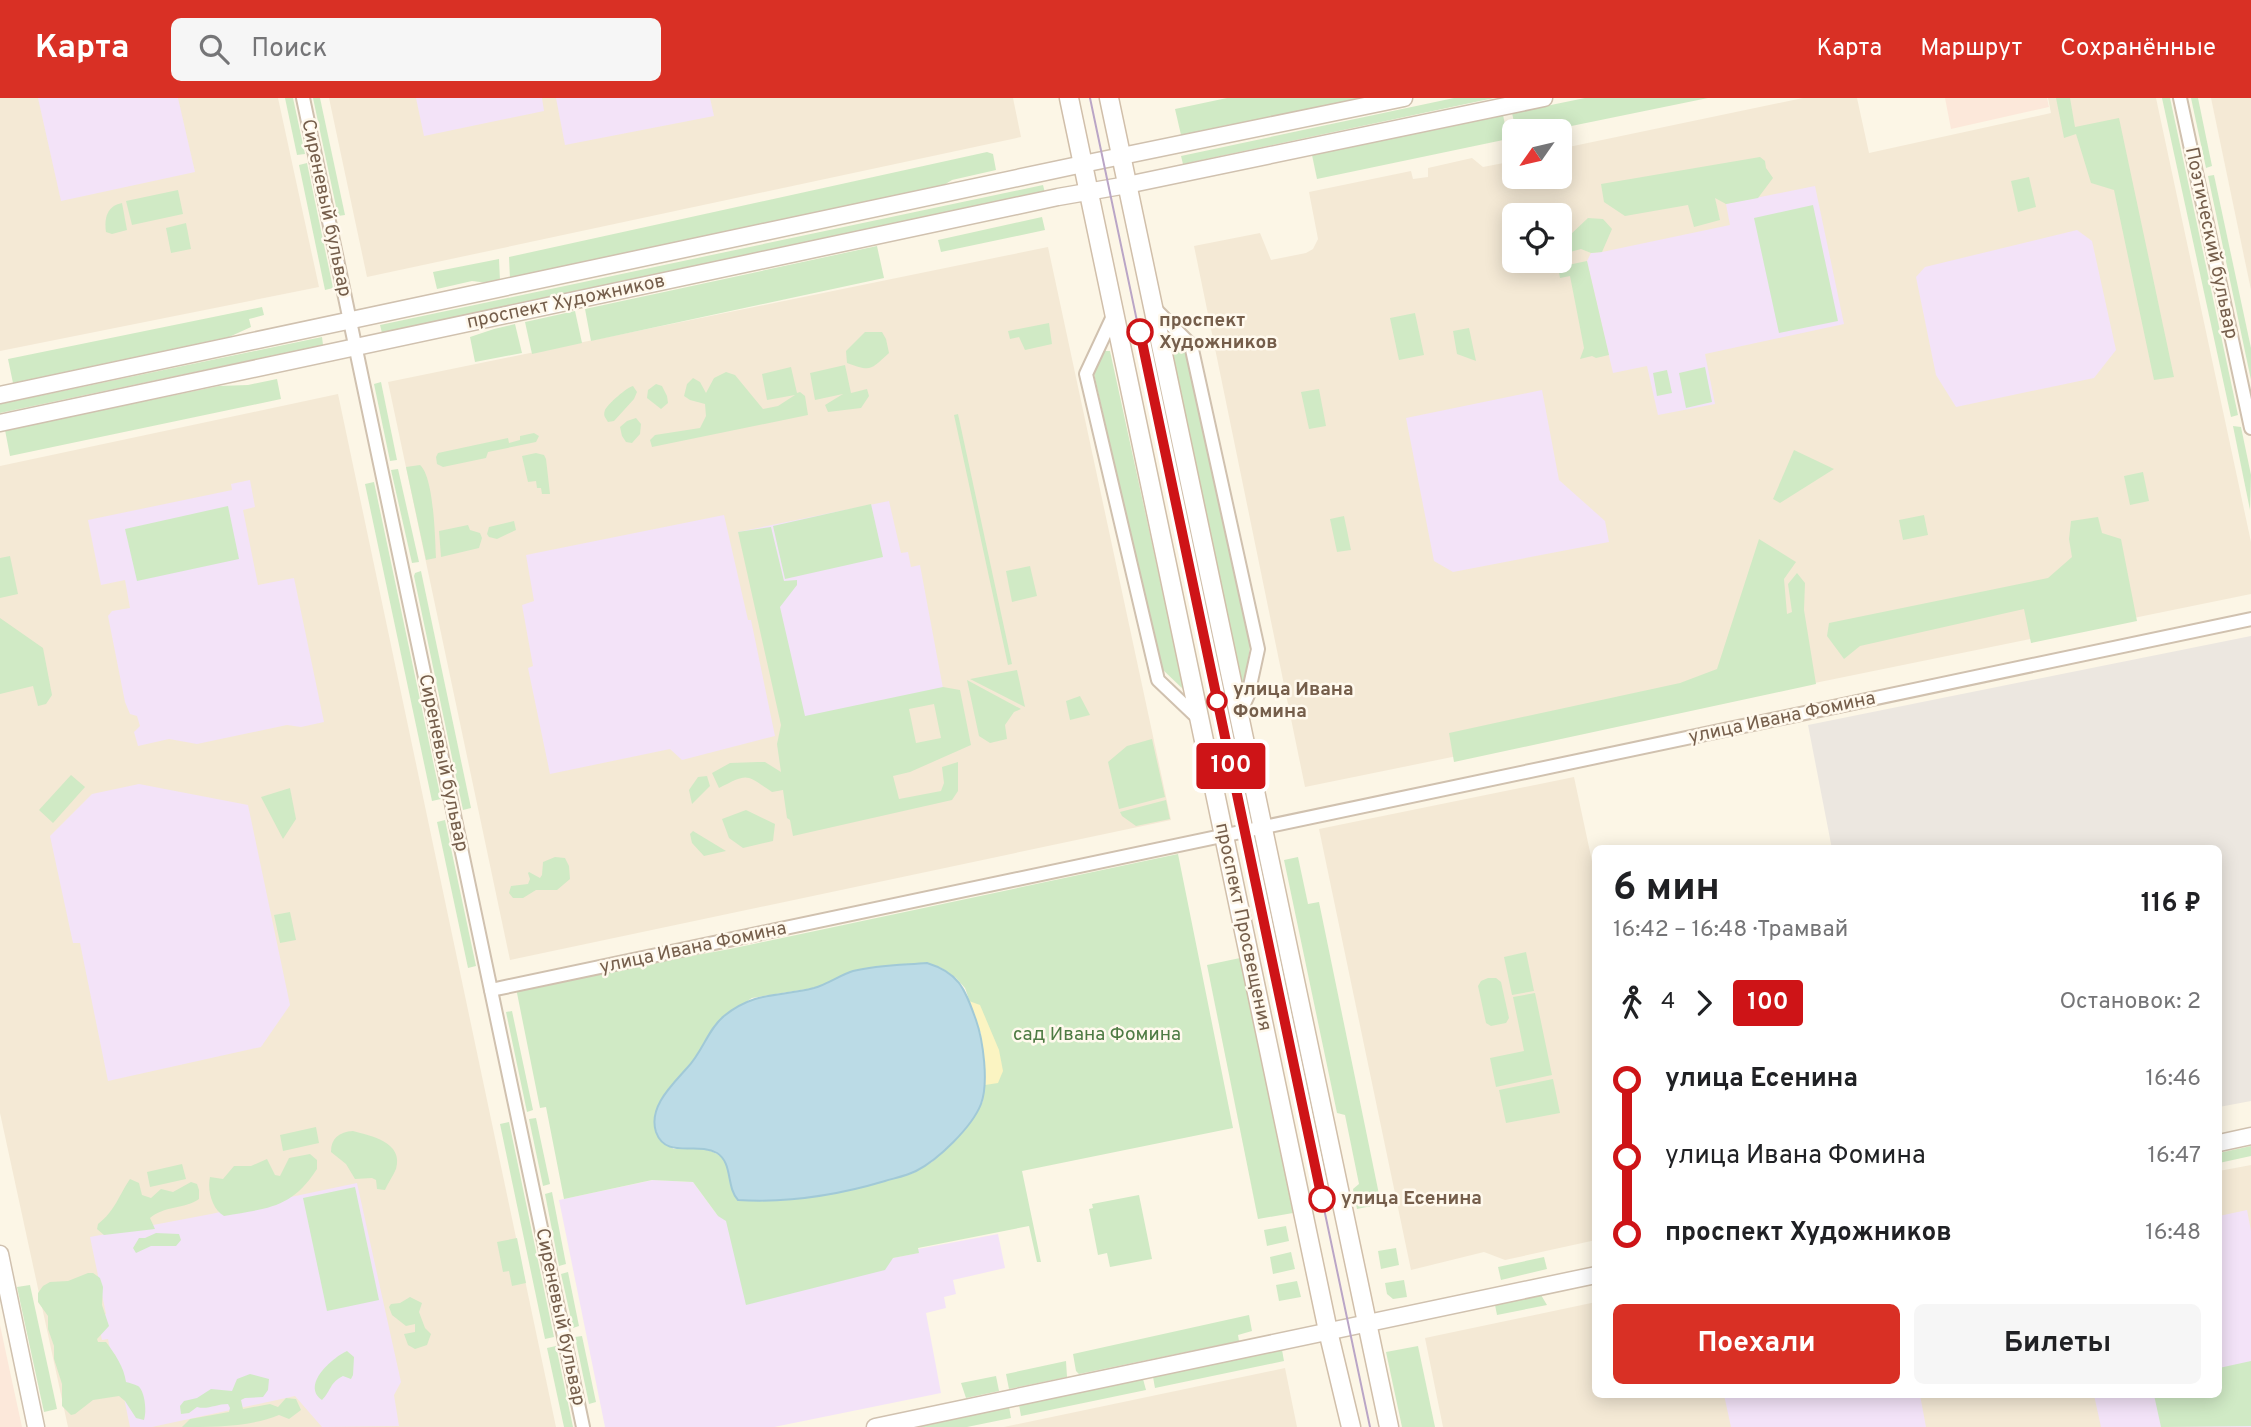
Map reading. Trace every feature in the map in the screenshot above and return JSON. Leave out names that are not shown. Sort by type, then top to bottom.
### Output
[{"type":"main road","name":"проспект Просвещения","points":[[1069,98],[1328,1331],[1351,1427]]},
{"type":"main road","name":"проспект Просвещения","points":[[1110,98],[1389,1427]]},
{"type":"street","name":"Сиреневый бульвар","points":[[303,98],[583,1427]]},
{"type":"street","name":"проспект Художников","points":[[0,395],[1404,98]]},
{"type":"street","name":"проспект Художников","points":[[0,423],[1089,190],[1127,185],[1544,98]]},
{"type":"street","name":"Поэтический бульвар","points":[[2180,98],[2251,428]]},
{"type":"street","points":[[1153,307],[1191,345],[1258,649],[1248,695],[1239,715]]},
{"type":"street","points":[[1115,314],[1086,374],[1158,680],[1200,720]]},
{"type":"street","name":"улица Ивана Фомина","points":[[491,990],[2251,619]]},
{"type":"street","points":[[2222,1142],[2251,1136]]},
{"type":"street","points":[[0,1254],[36,1427]]},
{"type":"street","points":[[875,1427],[1592,1276]]},
{"type":"shaded area","points":[[0,98],[278,98],[319,287],[0,351]]},
{"type":"shaded area","points":[[38,98],[178,98],[195,172],[61,201]]},
{"type":"shaded area","points":[[329,98],[1013,98],[1021,137],[367,277]]},
{"type":"shaded area","points":[[416,98],[542,98],[544,111],[424,136]]},
{"type":"shaded area","points":[[556,98],[710,98],[714,116],[565,145]]},
{"type":"shaded area","points":[[1803,98],[1857,98],[1869,153],[2051,113],[2048,98],[2156,98],[2251,542],[2251,594],[1305,787],[1194,246],[1260,233],[1271,260],[1306,253],[1313,249],[1318,239],[1309,192],[1411,171],[1413,179],[1428,177],[1428,168],[1472,158],[1483,167],[1502,163],[1502,189],[1572,189],[1572,146]]},
{"type":"shaded area","points":[[1945,98],[2047,98],[2049,107],[1951,129]]},
{"type":"shaded area","points":[[2211,98],[2251,98],[2251,290]]},
{"type":"shaded area","points":[[1815,186],[1844,324],[1705,354],[1715,404],[1658,415],[1647,366],[1613,373],[1587,261],[1591,253],[1730,225],[1726,204]]},
{"type":"shaded area","points":[[2077,230],[2092,241],[2116,350],[2094,378],[1956,407],[1936,375],[1916,277],[1925,267]]},
{"type":"shaded area","points":[[1048,247],[1171,820],[510,960],[388,382]]},
{"type":"shaded area","points":[[1542,390],[1559,480],[1605,521],[1609,542],[1453,572],[1434,561],[1406,418]]},
{"type":"shaded area","points":[[338,394],[556,1427],[68,1427],[0,1113],[0,466]]},
{"type":"shaded area","points":[[250,480],[255,507],[243,510],[258,585],[294,578],[324,722],[301,727],[287,725],[197,744],[169,739],[138,746],[134,732],[140,726],[137,716],[130,714],[125,702],[108,616],[112,611],[130,608],[125,580],[101,585],[88,520],[232,490],[231,484]]},
{"type":"shaded area","points":[[889,501],[901,553],[908,552],[911,567],[920,565],[945,699],[798,733],[738,532]]},
{"type":"shaded area","points":[[724,515],[748,620],[751,620],[775,736],[682,760],[670,749],[550,774],[528,668],[533,666],[522,605],[534,601],[526,555]]},
{"type":"shaded area","points":[[2251,636],[2251,1101],[2222,1106],[2222,845],[1831,845],[1808,725]]},
{"type":"shaded area","points":[[1574,777],[1592,861],[1592,1241],[1505,1260],[1484,1252],[1411,1270],[1319,829]]},
{"type":"shaded area","points":[[139,784],[248,805],[290,1005],[261,1047],[108,1081],[80,943],[73,943],[50,836],[92,794]]},
{"type":"shaded area","points":[[2251,1165],[2251,1427],[1443,1427],[1425,1338],[1592,1303],[1592,1398],[2222,1398],[2222,1170]]},
{"type":"shaded area","points":[[653,1180],[693,1182],[718,1216],[893,1258],[918,1253],[918,1249],[998,1234],[1005,1268],[953,1280],[956,1294],[944,1297],[946,1308],[926,1313],[941,1393],[774,1427],[605,1427],[559,1200]]},
{"type":"shaded area","points":[[357,1183],[401,1382],[394,1395],[399,1426],[322,1427],[295,1396],[152,1427],[130,1427],[115,1354],[111,1354],[108,1339],[102,1340],[100,1331],[103,1315],[106,1314],[90,1237]]},
{"type":"shaded area","points":[[2247,1210],[2251,1231],[2251,1427],[2101,1427],[2095,1398],[2222,1398],[2222,1215]]},
{"type":"shaded area","points":[[0,1325],[12,1381],[22,1427],[0,1427]]},
{"type":"shaded area","points":[[1285,1368],[1297,1427],[1004,1427]]},
{"type":"shaded area","points":[[1725,1398],[1921,1398],[1926,1427],[1731,1427]]},
{"type":"green space","points":[[285,98],[293,98],[305,154],[297,155]]},
{"type":"green space","points":[[313,98],[320,98],[345,215],[338,216]]},
{"type":"green space","points":[[1227,98],[1368,98],[1181,135],[1175,109]]},
{"type":"green space","points":[[1454,98],[1494,98],[1183,164],[1181,156]]},
{"type":"green space","points":[[1585,98],[1708,98],[1572,126],[1572,119],[1513,119],[1512,113]]},
{"type":"green space","points":[[2056,98],[2070,98],[2075,127],[2119,118],[2174,377],[2154,380],[2114,190],[2091,183],[2076,134],[2064,138]]},
{"type":"green space","points":[[2162,98],[2170,98],[2238,415],[2231,417]]},
{"type":"green space","points":[[2191,98],[2198,98],[2212,166],[2206,168]]},
{"type":"green space","points":[[1503,115],[1504,119],[1502,140],[1317,179],[1312,155]]},
{"type":"green space","points":[[987,152],[993,154],[996,170],[952,180],[939,188],[510,279],[509,257]]},
{"type":"green space","points":[[1760,157],[1765,161],[1773,178],[1758,198],[1726,204],[1715,198],[1720,220],[1694,227],[1688,205],[1625,216],[1604,202],[1601,184]]},
{"type":"green space","points":[[307,163],[333,288],[325,290],[299,165]]},
{"type":"green space","points":[[2214,175],[2251,348],[2251,380],[2208,176]]},
{"type":"green space","points":[[2029,177],[2036,207],[2018,212],[2011,181]]},
{"type":"green space","points":[[1043,185],[1045,193],[382,333],[380,325]]},
{"type":"green space","points":[[178,190],[183,214],[132,225],[126,201]]},
{"type":"green space","points":[[122,203],[127,230],[112,234],[106,232],[108,213]]},
{"type":"green space","points":[[1813,205],[1838,321],[1779,333],[1754,218]]},
{"type":"green space","points":[[1042,217],[1045,230],[941,252],[938,240]]},
{"type":"green space","points":[[1588,218],[1603,219],[1612,229],[1602,252],[1591,253],[1581,249],[1572,252],[1572,233]]},
{"type":"green space","points":[[186,223],[191,249],[171,253],[166,228]]},
{"type":"green space","points":[[877,246],[884,278],[591,341],[585,309]]},
{"type":"green space","points":[[499,259],[500,281],[472,281],[437,289],[433,272]]},
{"type":"green space","points":[[1587,261],[1609,355],[1580,359],[1584,348],[1570,276],[1560,278],[1559,273],[1572,273],[1572,264]]},
{"type":"green space","points":[[262,307],[264,315],[249,319],[251,327],[229,337],[13,383],[8,359]]},
{"type":"green space","points":[[575,311],[582,343],[532,354],[525,322]]},
{"type":"green space","points":[[1415,313],[1424,355],[1399,360],[1390,318]]},
{"type":"green space","points":[[1049,323],[1052,344],[1025,350],[1019,337],[1010,339],[1008,331]]},
{"type":"green space","points":[[515,324],[522,353],[475,362],[470,337]]},
{"type":"green space","points":[[1469,328],[1476,361],[1457,354],[1453,331]]},
{"type":"green space","points":[[865,332],[882,332],[889,353],[870,368],[847,363],[846,351]]},
{"type":"green space","points":[[1168,335],[1174,336],[1189,356],[1251,639],[1245,682],[1241,682]]},
{"type":"green space","points":[[322,337],[323,345],[0,413],[0,404]]},
{"type":"green space","points":[[1104,351],[1110,351],[1184,690],[1161,668],[1094,374]]},
{"type":"green space","points":[[845,365],[851,393],[867,389],[869,396],[861,408],[828,412],[825,405],[843,394],[815,400],[810,373]]},
{"type":"green space","points":[[791,367],[797,393],[805,396],[808,415],[652,447],[650,440],[655,435],[700,428],[706,416],[705,404],[684,396],[687,384],[693,378],[700,382],[706,393],[714,378],[726,372],[735,375],[763,409],[778,406],[795,395],[767,400],[762,374]]},
{"type":"green space","points":[[1705,367],[1712,402],[1686,408],[1679,373]]},
{"type":"green space","points":[[1667,370],[1672,393],[1657,396],[1653,373]]},
{"type":"green space","points":[[277,379],[281,399],[10,456],[5,430],[219,386],[248,385]]},
{"type":"green space","points":[[381,382],[397,460],[390,461],[374,384]]},
{"type":"green space","points":[[656,384],[662,386],[667,396],[668,403],[661,409],[647,398],[648,390]]},
{"type":"green space","points":[[633,386],[637,392],[634,399],[614,421],[608,422],[604,415],[605,410],[618,396]]},
{"type":"green space","points":[[1319,389],[1326,426],[1309,429],[1301,392]]},
{"type":"green space","points":[[958,414],[1012,664],[1008,665],[954,415]]},
{"type":"green space","points":[[636,418],[641,424],[640,434],[632,443],[626,442],[620,427]]},
{"type":"green space","points":[[2233,426],[2241,427],[2251,475],[2250,510]]},
{"type":"green space","points":[[534,433],[539,436],[536,442],[488,452],[486,458],[443,467],[437,464],[438,453],[508,438],[509,443],[520,440],[520,436]]},
{"type":"green space","points":[[1794,450],[1834,469],[1780,503],[1773,499]]},
{"type":"green space","points":[[536,453],[544,455],[546,459],[550,494],[542,494],[536,481],[528,482],[522,456]]},
{"type":"green space","points":[[420,465],[425,472],[431,494],[434,523],[436,558],[426,560],[406,467]]},
{"type":"green space","points":[[398,469],[419,562],[412,563],[391,470]]},
{"type":"green space","points":[[2143,472],[2149,501],[2130,505],[2124,476]]},
{"type":"green space","points":[[374,482],[441,799],[432,801],[365,484]]},
{"type":"green space","points":[[871,504],[883,557],[785,579],[773,526]]},
{"type":"green space","points":[[228,506],[239,559],[137,581],[125,529]]},
{"type":"green space","points":[[1924,515],[1928,535],[1903,540],[1899,520]]},
{"type":"green space","points":[[1344,516],[1351,550],[1337,552],[1330,519]]},
{"type":"green space","points":[[2098,517],[2102,533],[2121,539],[2137,621],[2031,643],[2024,609],[1860,646],[1844,659],[1827,636],[1829,623],[2048,578],[2072,557],[2069,539],[2071,521]]},
{"type":"green space","points":[[514,521],[516,530],[497,539],[487,534],[489,527]]},
{"type":"green space","points":[[468,525],[470,530],[480,533],[482,538],[479,548],[441,557],[439,531]]},
{"type":"green space","points":[[771,527],[784,581],[797,580],[797,585],[780,607],[805,716],[943,687],[960,690],[971,745],[910,772],[893,776],[899,799],[941,791],[944,783],[942,767],[958,762],[958,791],[952,800],[793,836],[783,790],[772,792],[747,778],[719,788],[712,773],[730,763],[765,762],[781,772],[777,744],[781,725],[738,532]],"holes":[[[934,704],[941,738],[916,743],[909,709]]]},
{"type":"green space","points":[[1759,539],[1796,562],[1784,579],[1787,614],[1792,612],[1788,584],[1797,573],[1805,583],[1804,610],[1816,684],[1454,762],[1449,733],[1680,683],[1717,669]]},
{"type":"green space","points":[[10,556],[18,594],[0,598],[0,558]]},
{"type":"green space","points":[[1030,566],[1037,596],[1012,602],[1006,571]]},
{"type":"green space","points":[[421,571],[471,808],[463,810],[414,576]]},
{"type":"green space","points":[[0,618],[43,648],[52,695],[46,704],[38,706],[33,686],[0,694]]},
{"type":"green space","points":[[1017,670],[1025,707],[970,679]]},
{"type":"green space","points":[[967,680],[1021,709],[1014,712],[1005,725],[1007,739],[990,743],[979,736]]},
{"type":"green space","points":[[1080,696],[1090,715],[1070,720],[1066,701]]},
{"type":"green space","points":[[1152,739],[1165,797],[1119,809],[1108,762],[1127,746]]},
{"type":"green space","points":[[71,775],[85,787],[53,823],[39,810]]},
{"type":"green space","points":[[707,776],[710,786],[692,804],[689,790],[698,777]]},
{"type":"green space","points":[[290,788],[296,819],[283,839],[261,797]]},
{"type":"green space","points":[[1166,800],[1170,819],[1136,826],[1120,812]]},
{"type":"green space","points":[[746,810],[775,824],[773,841],[743,848],[729,838],[722,819]]},
{"type":"green space","points":[[445,820],[476,966],[468,968],[437,822]]},
{"type":"green space","points":[[693,831],[726,851],[704,856],[692,843],[690,834]]},
{"type":"green space","name":"сад Ивана Фомина","points":[[1178,854],[1233,1128],[1022,1171],[1041,1262],[1037,1262],[1029,1226],[918,1248],[919,1253],[893,1258],[885,1270],[746,1305],[726,1221],[718,1216],[693,1182],[652,1180],[564,1199],[546,1107],[540,1108],[516,988],[730,949]],"holes":[[[927,963],[940,967],[965,988],[981,1033],[985,1085],[983,1101],[977,1113],[932,1162],[913,1173],[864,1187],[796,1199],[714,1153],[702,1149],[673,1149],[656,1111],[723,1017],[752,998],[819,987],[850,972]]]},
{"type":"green space","points":[[555,857],[565,858],[570,879],[557,890],[536,890],[523,898],[513,898],[509,893],[511,886],[528,884],[529,872],[540,878],[543,862]]},
{"type":"green space","points":[[1298,857],[1308,904],[1319,902],[1381,1204],[1357,1209],[1353,1189],[1359,1184],[1345,1115],[1337,1113],[1284,860]]},
{"type":"green space","points":[[290,912],[296,940],[280,943],[274,915]]},
{"type":"green space","points":[[1526,952],[1534,991],[1512,995],[1504,957]]},
{"type":"green space","points":[[1240,958],[1293,1213],[1258,1219],[1207,965]]},
{"type":"green space","points":[[1488,978],[1496,978],[1501,982],[1509,1018],[1506,1023],[1491,1026],[1486,1023],[1478,986]]},
{"type":"green space","points":[[1535,993],[1552,1075],[1496,1087],[1490,1058],[1524,1051],[1513,997]]},
{"type":"green space","points":[[512,1011],[533,1110],[527,1112],[506,1012]]},
{"type":"green space","points":[[1553,1079],[1560,1113],[1506,1123],[1499,1090]]},
{"type":"green space","points":[[536,1118],[550,1184],[543,1186],[529,1119]]},
{"type":"green space","points":[[509,1122],[554,1337],[545,1339],[500,1124]]},
{"type":"green space","points":[[316,1127],[319,1143],[283,1151],[280,1135]]},
{"type":"green space","points":[[353,1131],[384,1142],[395,1152],[396,1169],[385,1190],[377,1189],[376,1180],[372,1178],[355,1179],[346,1164],[331,1152],[332,1143],[337,1137]]},
{"type":"green space","points":[[2251,1146],[2251,1156],[2222,1162],[2222,1152]]},
{"type":"green space","points":[[310,1154],[317,1160],[317,1169],[298,1192],[288,1199],[266,1208],[224,1216],[214,1204],[210,1193],[210,1177],[223,1179],[234,1166],[251,1166],[267,1159],[275,1175],[280,1176],[289,1158]]},
{"type":"green space","points":[[182,1164],[186,1179],[150,1187],[147,1172]]},
{"type":"green space","points":[[130,1179],[139,1183],[142,1195],[151,1198],[161,1189],[173,1192],[191,1182],[197,1184],[199,1199],[155,1214],[150,1218],[155,1229],[104,1235],[97,1229],[98,1224],[113,1208]]},
{"type":"green space","points":[[355,1187],[379,1300],[327,1311],[303,1198]]},
{"type":"green space","points":[[552,1192],[566,1264],[559,1266],[545,1194]]},
{"type":"green space","points":[[1139,1195],[1152,1259],[1110,1267],[1107,1253],[1098,1255],[1089,1209],[1093,1208],[1092,1204]]},
{"type":"green space","points":[[1286,1226],[1289,1241],[1267,1246],[1264,1230]]},
{"type":"green space","points":[[156,1233],[179,1234],[181,1240],[176,1246],[151,1246],[136,1253],[133,1248],[139,1238]]},
{"type":"green space","points":[[517,1238],[526,1283],[512,1286],[509,1271],[503,1272],[497,1242]]},
{"type":"green space","points":[[1396,1248],[1399,1265],[1381,1269],[1378,1251]]},
{"type":"green space","points":[[1291,1252],[1295,1269],[1273,1274],[1270,1257]]},
{"type":"green space","points":[[1544,1257],[1547,1269],[1501,1280],[1498,1267]]},
{"type":"green space","points":[[568,1272],[579,1326],[573,1328],[561,1274]]},
{"type":"green space","points":[[88,1273],[100,1278],[103,1287],[102,1305],[109,1326],[97,1339],[98,1342],[106,1342],[121,1366],[126,1382],[136,1385],[142,1392],[145,1402],[144,1420],[136,1418],[119,1396],[93,1400],[71,1415],[62,1406],[62,1384],[54,1359],[48,1316],[38,1302],[38,1293],[50,1282],[68,1281]]},
{"type":"green space","points":[[1404,1280],[1407,1297],[1393,1299],[1387,1294],[1385,1283]]},
{"type":"green space","points":[[1297,1281],[1301,1297],[1279,1301],[1276,1285]]},
{"type":"green space","points":[[30,1285],[57,1409],[44,1412],[17,1287]]},
{"type":"green space","points":[[1541,1295],[1547,1305],[1497,1315],[1495,1305]]},
{"type":"green space","points":[[410,1297],[422,1303],[419,1312],[425,1328],[431,1334],[427,1345],[415,1349],[408,1345],[404,1334],[415,1332],[415,1324],[406,1326],[392,1315],[389,1307]]},
{"type":"green space","points":[[1249,1315],[1252,1331],[1238,1335],[1239,1341],[1079,1374],[1076,1371],[1073,1354]]},
{"type":"green space","points":[[582,1336],[596,1402],[589,1404],[575,1337]]},
{"type":"green space","points":[[556,1346],[573,1427],[564,1427],[547,1348]]},
{"type":"green space","points":[[1418,1346],[1435,1427],[1402,1427],[1386,1352]]},
{"type":"green space","points":[[1282,1350],[1284,1361],[1155,1388],[1153,1377]]},
{"type":"green space","points":[[347,1351],[354,1357],[351,1379],[343,1376],[339,1378],[322,1400],[316,1394],[315,1387],[321,1372]]},
{"type":"green space","points":[[1066,1361],[1067,1377],[1009,1389],[1006,1374]]},
{"type":"green space","points":[[2251,1361],[2251,1426],[2161,1427],[2155,1398],[2222,1398],[2222,1367]]},
{"type":"green space","points":[[250,1374],[269,1379],[268,1390],[263,1397],[241,1400],[243,1409],[270,1404],[278,1407],[286,1398],[296,1399],[301,1410],[289,1419],[279,1415],[244,1424],[182,1427],[190,1419],[229,1412],[230,1408],[228,1404],[197,1407],[189,1413],[181,1414],[180,1406],[184,1401],[197,1398],[211,1389],[232,1391],[237,1379]]},
{"type":"green space","points":[[996,1376],[999,1391],[966,1398],[961,1383]]},
{"type":"green space","points":[[1143,1379],[1146,1390],[1021,1416],[1019,1405]]},
{"type":"green space","points":[[1009,1407],[1011,1418],[967,1427],[916,1427]]},
{"type":"sand","points":[[969,1001],[980,1005],[999,1050],[1003,1071],[998,1083],[985,1085],[981,1033]]},
{"type":"water","points":[[927,963],[947,972],[964,991],[979,1028],[985,1085],[981,1104],[970,1123],[925,1166],[900,1177],[831,1194],[794,1199],[738,1200],[732,1189],[728,1169],[717,1153],[674,1148],[661,1140],[654,1123],[658,1105],[692,1062],[718,1021],[735,1008],[768,996],[814,988],[853,971]]},
{"type":"tram line","points":[[1090,98],[1370,1427]]},
{"type":"tram line","name":"100","points":[[1140,332],[1322,1199]]},
{"type":"place","name":"проспект Художников","points":[[1140,332]]},
{"type":"place","name":"улица Ивана Фомина","points":[[1217,701]]},
{"type":"place","name":"улица Есенина","points":[[1322,1199]]}]
